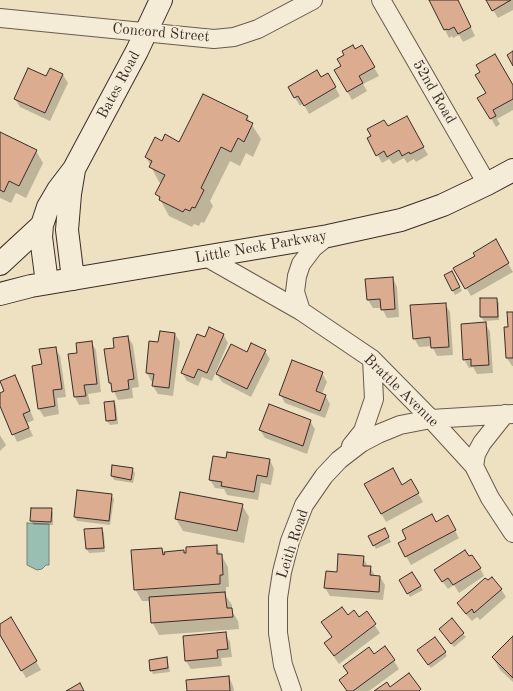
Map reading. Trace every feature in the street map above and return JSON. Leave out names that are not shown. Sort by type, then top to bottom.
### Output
[{"type":"main road","name":"Bates Road","points":[[47,283],[41,237],[42,225],[48,206],[74,169],[146,32],[161,0]]},
{"type":"main road","name":"Bates Road","points":[[73,279],[68,230],[70,194],[74,169]]},
{"type":"main road","name":"Little Neck Parkway","points":[[0,294],[47,283],[328,236],[401,220],[443,205],[513,170]]},
{"type":"main road","points":[[0,264],[42,225]]},
{"type":"street","name":"Concord Street","points":[[0,18],[214,39],[234,37],[258,29],[314,0]]},
{"type":"street","name":"52nd Road","points":[[381,0],[486,184]]},
{"type":"street","points":[[301,311],[295,292],[300,264],[313,248],[328,236]]},
{"type":"street","name":"Brattle Avenue","points":[[206,257],[301,311],[372,360],[431,419],[474,466],[490,498],[513,533]]},
{"type":"street","points":[[339,460],[363,431],[374,399],[372,360]]},
{"type":"street","points":[[474,466],[476,454],[482,443],[509,414]]},
{"type":"street","name":"Leith Road","points":[[292,691],[283,665],[278,633],[278,598],[282,572],[290,541],[304,505],[324,476],[339,460],[361,443],[400,425],[431,419],[509,414]]},
{"type":"water","points":[[27,523],[49,524],[49,565],[46,565],[42,569],[37,570],[27,565]]},
{"type":"building","points":[[429,0],[458,0],[471,27],[458,34],[454,27],[444,30]]},
{"type":"building","points":[[486,0],[511,0],[492,11]]},
{"type":"building","points":[[353,45],[355,49],[362,45],[375,67],[359,76],[363,83],[347,92],[334,70],[341,66],[337,59],[344,55],[342,51]]},
{"type":"building","points":[[513,51],[513,66],[507,55]]},
{"type":"building","points":[[495,54],[513,85],[513,99],[493,110],[496,116],[490,119],[477,98],[486,93],[475,75],[480,72],[476,65]]},
{"type":"building","points":[[28,68],[46,76],[50,68],[63,74],[45,113],[14,99]]},
{"type":"building","points":[[317,70],[321,77],[328,73],[336,87],[304,106],[298,96],[294,98],[288,87]]},
{"type":"building","points":[[203,94],[248,116],[246,120],[253,123],[244,142],[238,138],[231,152],[221,147],[201,188],[204,190],[195,208],[192,207],[190,211],[185,209],[183,212],[159,200],[160,197],[155,194],[165,175],[149,167],[152,161],[145,157],[155,137],[162,141],[165,134],[179,142]]},
{"type":"building","points":[[407,116],[424,147],[402,156],[399,150],[387,157],[384,151],[376,156],[367,138],[371,136],[367,129],[384,120],[388,126]]},
{"type":"building","points":[[0,132],[37,150],[19,186],[9,181],[4,192],[0,190]]},
{"type":"building","points":[[496,239],[509,263],[465,289],[453,268],[475,256],[473,253]]},
{"type":"building","points":[[452,271],[460,287],[452,291],[444,275]]},
{"type":"building","points":[[393,277],[395,309],[381,310],[380,299],[367,300],[365,279]]},
{"type":"building","points":[[480,298],[497,298],[498,317],[480,317]]},
{"type":"building","points":[[446,303],[449,347],[431,348],[430,337],[413,339],[410,305]]},
{"type":"building","points":[[507,312],[513,312],[513,358],[506,358],[504,327],[508,327]]},
{"type":"building","points":[[486,322],[489,365],[471,366],[471,359],[463,360],[461,324]]},
{"type":"building","points":[[209,327],[224,334],[207,373],[198,369],[194,378],[181,373],[197,334],[205,337]]},
{"type":"building","points":[[160,331],[175,333],[169,388],[152,386],[154,374],[146,373],[149,341],[158,342]]},
{"type":"building","points":[[128,336],[134,379],[128,380],[129,389],[112,392],[111,383],[109,383],[104,349],[114,348],[113,338]]},
{"type":"building","points":[[92,341],[97,384],[84,385],[86,396],[74,397],[68,354],[77,353],[76,343]]},
{"type":"building","points":[[251,343],[266,350],[247,389],[216,374],[231,344],[247,352]]},
{"type":"building","points":[[56,347],[62,389],[53,390],[55,406],[38,409],[32,366],[42,364],[39,349]]},
{"type":"building","points":[[292,360],[323,372],[316,391],[326,395],[320,411],[279,395]]},
{"type":"building","points":[[15,375],[30,411],[23,414],[29,428],[12,435],[0,406],[0,393],[4,391],[0,381]]},
{"type":"building","points":[[114,401],[116,420],[106,421],[104,402]]},
{"type":"building","points":[[269,404],[311,420],[303,446],[259,430]]},
{"type":"building","points":[[227,452],[270,459],[267,477],[257,475],[254,492],[221,486],[222,482],[209,480],[213,456],[226,458]]},
{"type":"building","points":[[112,465],[133,468],[131,480],[111,476]]},
{"type":"building","points":[[393,468],[402,485],[411,479],[419,493],[381,514],[364,484]]},
{"type":"building","points":[[77,490],[112,494],[109,521],[74,517]]},
{"type":"building","points":[[180,492],[243,504],[237,531],[175,519]]},
{"type":"building","points":[[31,508],[52,508],[51,522],[30,521]]},
{"type":"building","points":[[432,514],[436,522],[448,515],[456,530],[405,557],[398,543],[406,539],[402,530]]},
{"type":"building","points":[[102,528],[104,548],[86,549],[84,529]]},
{"type":"building","points":[[385,528],[389,537],[373,546],[368,536]]},
{"type":"building","points":[[217,545],[217,554],[222,554],[223,575],[220,575],[220,584],[134,590],[131,550],[162,548],[163,555],[165,554],[164,552],[184,550],[184,553],[186,553],[186,547]]},
{"type":"building","points":[[465,550],[469,556],[472,555],[481,568],[453,585],[448,578],[442,582],[434,570]]},
{"type":"building","points":[[338,554],[364,556],[363,566],[371,566],[370,575],[380,576],[379,592],[324,588],[326,571],[337,572]]},
{"type":"building","points":[[412,572],[421,586],[407,594],[399,580]]},
{"type":"building","points":[[492,577],[502,589],[474,613],[472,609],[466,614],[457,603],[485,578],[488,580]]},
{"type":"building","points":[[225,592],[227,608],[232,608],[233,617],[151,623],[149,597]]},
{"type":"building","points":[[342,607],[348,615],[354,610],[359,617],[367,611],[376,624],[334,656],[324,643],[332,637],[321,622]]},
{"type":"building","points":[[11,617],[37,661],[21,671],[0,635],[0,624]]},
{"type":"building","points":[[452,618],[464,633],[451,644],[439,629]]},
{"type":"building","points":[[226,632],[228,649],[217,650],[218,658],[185,661],[183,636]]},
{"type":"building","points":[[513,636],[513,678],[492,657]]},
{"type":"building","points":[[435,637],[446,652],[428,665],[417,650]]},
{"type":"building","points":[[385,646],[395,660],[353,691],[347,691],[339,680],[348,673],[343,666],[369,647],[374,654]]},
{"type":"building","points":[[167,657],[168,668],[150,671],[149,660]]},
{"type":"building","points":[[409,673],[421,689],[419,691],[374,691],[387,682],[390,687]]},
{"type":"building","points":[[229,676],[230,691],[187,691],[186,680]]},
{"type":"building","points":[[80,683],[84,691],[66,691]]}]
